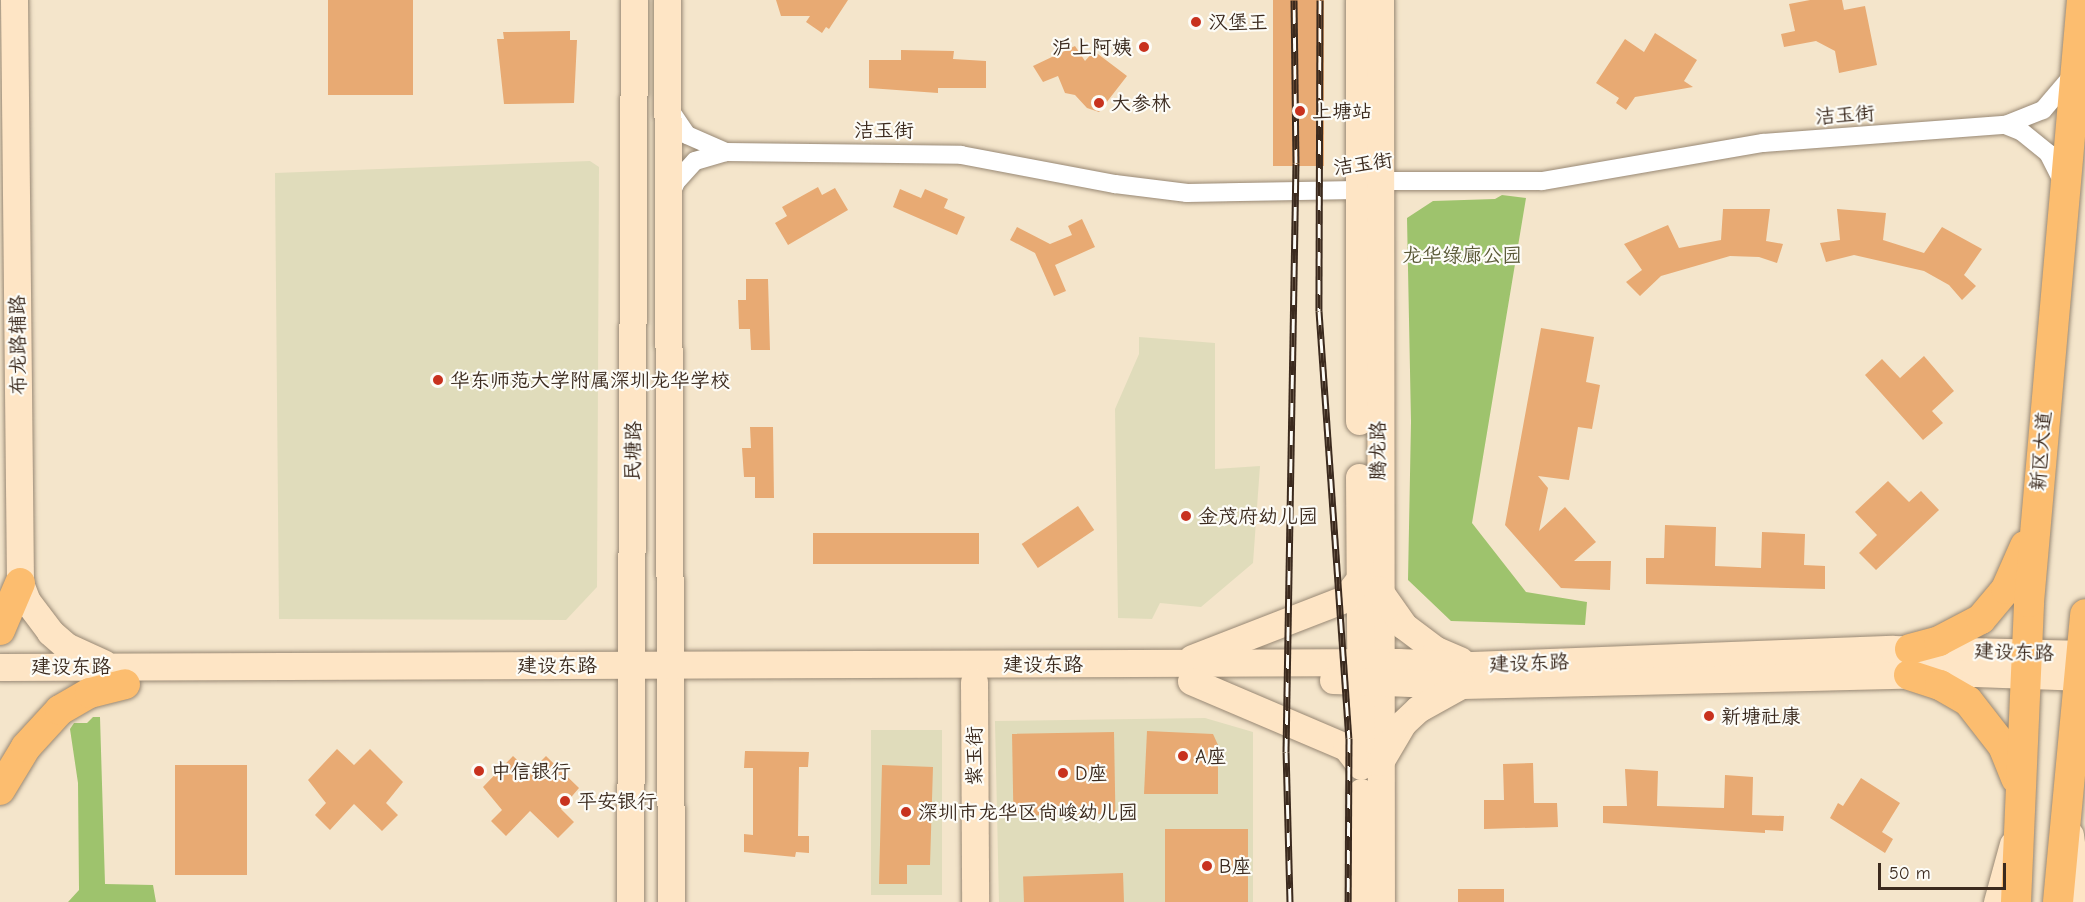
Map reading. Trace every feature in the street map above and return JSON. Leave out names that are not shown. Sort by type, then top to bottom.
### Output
[{"type":"main road","name":"布龙路辅路","points":[[14,0],[20,583]]},
{"type":"main road","name":"民塘路","points":[[630,902],[634,0]]},
{"type":"main road","name":"民塘路","points":[[667,0],[666,206],[671,902]]},
{"type":"main road","name":"腾龙路","points":[[1359,0],[1368,186],[1370,764],[1381,902]]},
{"type":"main road","name":"腾龙路","points":[[1368,186],[1380,0]]},
{"type":"main road","name":"新区大道","points":[[2016,902],[2025,663],[2036,509],[2082,0]]},
{"type":"main road","points":[[2019,794],[2003,746],[1968,701],[1940,685],[1910,662],[1958,633],[1991,609],[2018,567],[2036,509]]},
{"type":"main road","points":[[0,630],[20,583]]},
{"type":"main road","points":[[0,790],[26,747],[60,710],[118,675],[86,657],[50,632],[27,601],[20,583]]},
{"type":"main road","points":[[1368,585],[1393,615],[1467,675],[1418,709],[1403,723],[1370,764],[1346,747],[1184,673],[1344,599],[1368,585]]},
{"type":"main road","points":[[2058,902],[2083,665],[2085,614]]},
{"type":"main road","name":"建设东路","points":[[0,667],[118,675],[1369,672],[1467,675],[1910,662],[2083,665]]},
{"type":"main road","name":"建设东路","points":[[669,674],[974,682],[1184,673]]},
{"type":"main road","name":"建设东路","points":[[0,685],[118,675]]},
{"type":"main road","name":"紫玉街","points":[[974,682],[975,902]]},
{"type":"main road","points":[[2070,788],[2085,761]]},
{"type":"main road","name":"腾龙路","points":[[1361,902],[1370,764]]},
{"type":"main road","points":[[2068,822],[2079,902]]},
{"type":"main road","points":[[1997,902],[2017,828]]},
{"type":"street","name":"洁玉街","points":[[726,152],[951,154],[1187,193],[1542,181],[1753,144],[2005,125],[2033,116],[2055,100],[2066,87],[2076,64]]},
{"type":"street","points":[[667,99],[680,129],[696,141],[726,152]]},
{"type":"street","points":[[2005,125],[2022,132],[2048,153],[2065,189]]},
{"type":"street","points":[[666,206],[684,172],[695,161],[726,152]]},
{"type":"shaded area","name":"华东师范大学附属深圳龙华学校","points":[[590,161],[599,167],[597,587],[566,620],[279,619],[275,173]]},
{"type":"shaded area","name":"金茂府幼儿园","points":[[1139,337],[1215,343],[1215,469],[1260,466],[1253,563],[1201,607],[1160,603],[1152,619],[1118,618],[1115,409],[1139,354]]},
{"type":"shaded area","points":[[1205,718],[1253,732],[1253,902],[999,902],[995,721]]},
{"type":"shaded area","name":"深圳市龙华区尚峻幼儿园","points":[[871,730],[942,730],[942,895],[871,895]]},
{"type":"green space","name":"龙华绿廊公园","points":[[1502,195],[1526,198],[1472,523],[1526,592],[1587,602],[1585,625],[1451,621],[1408,580],[1411,422],[1407,218],[1433,201],[1495,199]]},
{"type":"green space","points":[[93,717],[100,717],[105,884],[153,885],[156,902],[68,902],[79,890],[78,783],[70,729],[74,723],[87,723]]},
{"type":"building","points":[[328,0],[413,0],[413,95],[328,95]]},
{"type":"building","points":[[776,0],[848,0],[829,29],[826,27],[822,33],[806,22],[810,16],[781,16]]},
{"type":"building","name":"上塘站","points":[[1273,0],[1324,0],[1324,166],[1273,166]]},
{"type":"building","points":[[1810,0],[1842,0],[1844,10],[1865,6],[1877,65],[1839,73],[1835,51],[1816,41],[1784,47],[1781,34],[1795,31],[1789,4]]},
{"type":"building","points":[[570,31],[570,40],[577,40],[574,103],[504,104],[497,39],[504,39],[503,32]]},
{"type":"building","points":[[1655,33],[1697,60],[1684,81],[1693,87],[1635,97],[1626,110],[1616,103],[1619,98],[1596,83],[1625,39],[1644,52]]},
{"type":"building","points":[[1075,46],[1085,61],[1094,51],[1127,76],[1099,112],[1087,108],[1075,95],[1065,93],[1058,76],[1043,82],[1033,66]]},
{"type":"building","points":[[901,50],[954,51],[953,59],[986,61],[986,88],[938,88],[938,93],[869,88],[869,60],[901,60]]},
{"type":"building","points":[[818,187],[822,195],[835,188],[848,210],[788,245],[775,223],[787,216],[782,207]]},
{"type":"building","points":[[900,189],[921,198],[925,189],[948,199],[944,208],[965,217],[957,235],[893,207]]},
{"type":"building","points":[[1723,209],[1770,209],[1766,241],[1783,244],[1777,263],[1759,257],[1730,256],[1661,276],[1640,296],[1626,282],[1642,270],[1624,244],[1668,225],[1679,248],[1721,240]]},
{"type":"building","points":[[1837,209],[1886,213],[1883,240],[1924,253],[1942,227],[1982,249],[1964,275],[1976,286],[1962,300],[1949,285],[1924,271],[1854,255],[1826,262],[1820,243],[1840,240]]},
{"type":"building","points":[[1082,219],[1095,247],[1055,265],[1066,291],[1054,296],[1035,253],[1010,240],[1017,227],[1050,244],[1072,235],[1068,226]]},
{"type":"building","points":[[746,279],[768,279],[770,350],[751,350],[750,329],[739,329],[738,300],[746,300]]},
{"type":"building","points":[[1541,328],[1594,337],[1586,382],[1600,385],[1592,429],[1578,427],[1569,480],[1538,476],[1548,488],[1539,531],[1565,507],[1596,542],[1574,561],[1611,561],[1610,590],[1561,588],[1505,525]]},
{"type":"building","points":[[1924,356],[1954,391],[1932,411],[1943,423],[1923,440],[1865,375],[1882,359],[1900,378]]},
{"type":"building","points":[[750,427],[773,427],[774,498],[755,498],[755,477],[744,477],[742,448],[751,448]]},
{"type":"building","points":[[1888,481],[1909,502],[1921,491],[1939,510],[1876,570],[1859,553],[1877,535],[1855,512]]},
{"type":"building","points":[[1078,506],[1094,530],[1038,568],[1022,544]]},
{"type":"building","points":[[1665,525],[1716,527],[1715,566],[1761,568],[1762,532],[1805,534],[1804,565],[1825,566],[1825,589],[1646,584],[1646,558],[1664,558]]},
{"type":"building","points":[[813,533],[979,533],[979,564],[813,564]]},
{"type":"building","name":"A座","points":[[1147,731],[1213,734],[1218,745],[1218,794],[1144,794]]},
{"type":"building","name":"D座","points":[[1114,732],[1115,814],[1013,816],[1012,734]]},
{"type":"building","points":[[337,749],[354,765],[370,749],[403,782],[386,803],[398,815],[382,831],[354,804],[330,830],[315,815],[326,803],[308,780]]},
{"type":"building","points":[[745,751],[809,752],[808,767],[799,767],[798,836],[809,836],[809,853],[796,852],[795,857],[744,852],[744,834],[753,835],[753,768],[744,768]]},
{"type":"building","points":[[513,756],[530,772],[546,756],[579,788],[561,809],[574,822],[558,838],[530,811],[506,836],[491,821],[502,810],[483,787]]},
{"type":"building","points":[[1533,763],[1534,803],[1557,803],[1558,827],[1484,829],[1484,800],[1504,800],[1503,764]]},
{"type":"building","points":[[175,765],[247,765],[247,875],[175,875]]},
{"type":"building","points":[[882,765],[933,767],[930,865],[907,865],[907,884],[879,884]]},
{"type":"building","points":[[1625,769],[1658,771],[1657,806],[1724,808],[1725,775],[1753,777],[1752,815],[1784,816],[1783,831],[1765,830],[1765,833],[1603,823],[1603,806],[1627,806]]},
{"type":"building","points":[[1861,778],[1900,803],[1882,832],[1893,839],[1885,853],[1830,818],[1838,803],[1843,806]]},
{"type":"building","name":"B座","points":[[1165,829],[1248,829],[1248,902],[1165,902]]},
{"type":"building","points":[[1123,873],[1124,902],[1024,902],[1023,876]]},
{"type":"building","points":[[1458,889],[1504,889],[1504,902],[1458,902]]},
{"type":"railway","points":[[1290,902],[1286,752],[1296,163],[1294,0]]},
{"type":"railway","points":[[1320,0],[1319,311],[1349,738],[1348,902]]},
{"type":"place","name":"汉堡王","points":[[1196,22]]},
{"type":"place","name":"沪上阿姨","points":[[1144,47]]},
{"type":"place","name":"大参林","points":[[1099,103]]},
{"type":"place","name":"上塘站","points":[[1300,111]]},
{"type":"place","name":"华东师范大学附属深圳龙华学校","points":[[438,380]]},
{"type":"place","name":"金茂府幼儿园","points":[[1186,516]]},
{"type":"place","name":"新塘社康","points":[[1709,716]]},
{"type":"place","name":"A座","points":[[1183,756]]},
{"type":"place","name":"中信银行","points":[[479,771]]},
{"type":"place","name":"D座","points":[[1063,773]]},
{"type":"place","name":"平安银行","points":[[565,801]]},
{"type":"place","name":"深圳市龙华区尚峻幼儿园","points":[[906,812]]},
{"type":"place","name":"B座","points":[[1207,866]]}]
